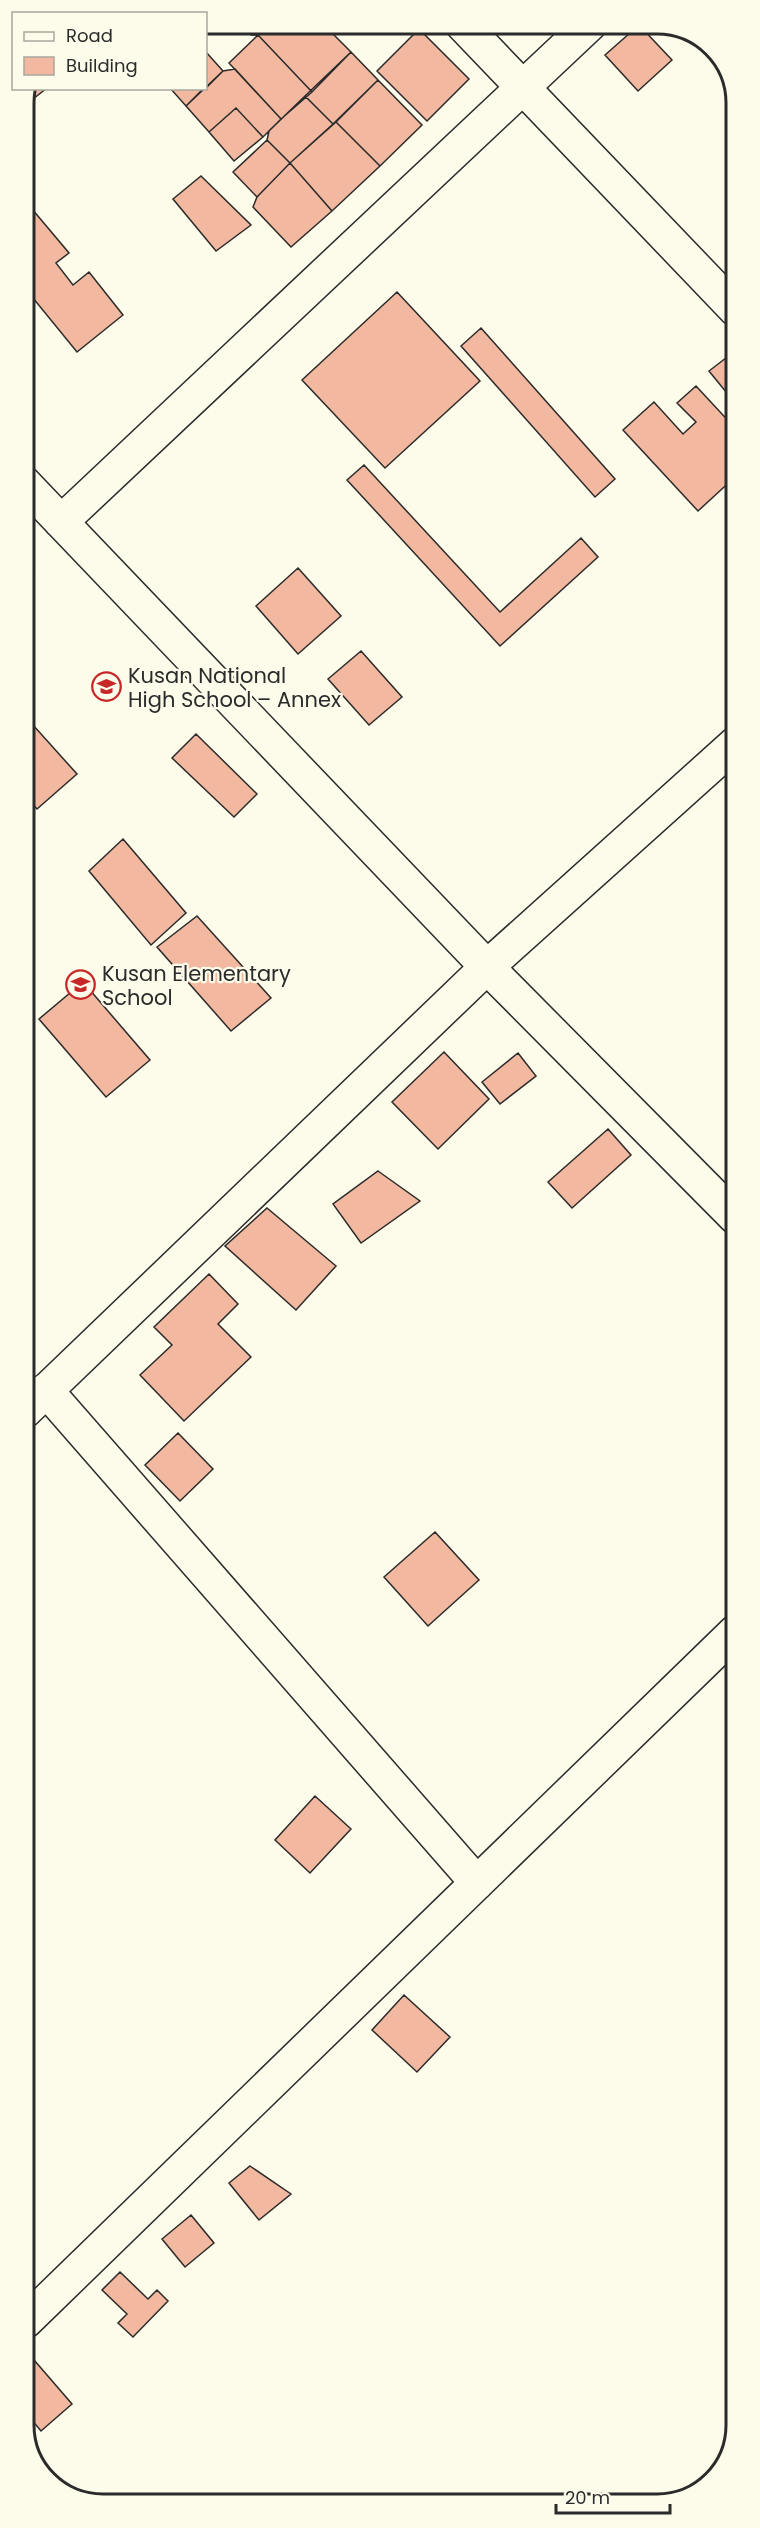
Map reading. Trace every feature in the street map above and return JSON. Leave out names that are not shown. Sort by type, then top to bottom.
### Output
[{"type":"street","points":[[472,35],[726,300]]},
{"type":"street","points":[[61,522],[579,35]]},
{"type":"street","points":[[34,494],[487,967],[726,1208]]},
{"type":"street","points":[[477,1883],[36,1400],[487,967],[726,752]]},
{"type":"street","points":[[34,2312],[726,1641]]},
{"type":"building","points":[[333,34],[351,52],[312,92],[258,35],[252,35]]},
{"type":"building","points":[[258,35],[312,92],[281,119],[229,63]]},
{"type":"building","points":[[413,35],[425,35],[469,79],[427,121],[377,71]]},
{"type":"building","points":[[628,35],[648,35],[672,60],[638,91],[605,55]]},
{"type":"building","points":[[351,52],[378,80],[333,124],[305,96]]},
{"type":"building","points":[[207,53],[223,71],[207,87]]},
{"type":"building","points":[[235,69],[281,119],[263,137],[236,108],[209,132],[186,106],[203,90],[207,90],[207,86],[223,71]]},
{"type":"building","points":[[378,80],[422,125],[380,166],[336,122]]},
{"type":"building","points":[[36,90],[44,90],[35,97]]},
{"type":"building","points":[[172,90],[202,90],[186,106]]},
{"type":"building","points":[[305,96],[333,124],[290,163],[267,140],[269,131]]},
{"type":"building","points":[[236,108],[263,137],[234,161],[209,132]]},
{"type":"building","points":[[336,122],[380,166],[332,211],[290,163]]},
{"type":"building","points":[[267,140],[290,163],[257,197],[233,172]]},
{"type":"building","points":[[290,163],[332,211],[291,247],[253,207],[257,197]]},
{"type":"building","points":[[201,176],[251,225],[216,251],[173,199]]},
{"type":"building","points":[[34,211],[69,253],[56,263],[73,285],[89,272],[123,315],[77,352],[34,299]]},
{"type":"building","points":[[397,292],[480,381],[385,468],[302,380]]},
{"type":"building","points":[[481,328],[615,479],[595,497],[461,346]]},
{"type":"building","points":[[726,358],[726,392],[709,371]]},
{"type":"building","points":[[696,386],[726,418],[726,485],[698,511],[623,430],[654,402],[683,434],[696,422],[677,403]]},
{"type":"building","points":[[364,465],[500,612],[581,538],[598,557],[500,646],[347,480]]},
{"type":"building","points":[[298,568],[341,616],[298,654],[256,606]]},
{"type":"building","points":[[361,651],[402,697],[369,725],[328,679]]},
{"type":"building","points":[[34,726],[77,774],[37,809],[34,806]]},
{"type":"building","points":[[196,734],[257,794],[234,817],[172,758]]},
{"type":"building","points":[[123,839],[186,913],[151,945],[89,871]]},
{"type":"building","points":[[197,916],[271,998],[231,1031],[157,947]]},
{"type":"building","points":[[83,982],[150,1060],[106,1097],[39,1019]]},
{"type":"building","points":[[444,1052],[489,1099],[438,1149],[392,1102]]},
{"type":"building","points":[[518,1053],[536,1076],[500,1104],[482,1082]]},
{"type":"building","points":[[608,1129],[631,1155],[572,1208],[548,1182]]},
{"type":"building","points":[[378,1171],[420,1201],[361,1243],[333,1204]]},
{"type":"building","points":[[267,1208],[336,1266],[296,1310],[225,1246]]},
{"type":"building","points":[[209,1274],[238,1304],[218,1324],[251,1357],[184,1421],[140,1375],[172,1345],[154,1327]]},
{"type":"building","points":[[178,1433],[213,1469],[180,1501],[145,1465]]},
{"type":"building","points":[[435,1532],[479,1580],[428,1626],[384,1577]]},
{"type":"building","points":[[315,1796],[351,1829],[310,1873],[275,1840]]},
{"type":"building","points":[[404,1995],[450,2037],[417,2072],[372,2030]]},
{"type":"building","points":[[250,2166],[291,2194],[259,2220],[229,2183]]},
{"type":"building","points":[[191,2215],[214,2243],[185,2267],[162,2239]]},
{"type":"building","points":[[120,2272],[148,2299],[157,2290],[168,2301],[133,2337],[118,2323],[127,2314],[102,2290]]},
{"type":"building","points":[[34,2360],[72,2404],[41,2431],[34,2423]]},
{"type":"place","name":"Kusan National High School – Annex","points":[[107,687]]},
{"type":"place","name":"Kusan Elementary School","points":[[81,985]]}]
